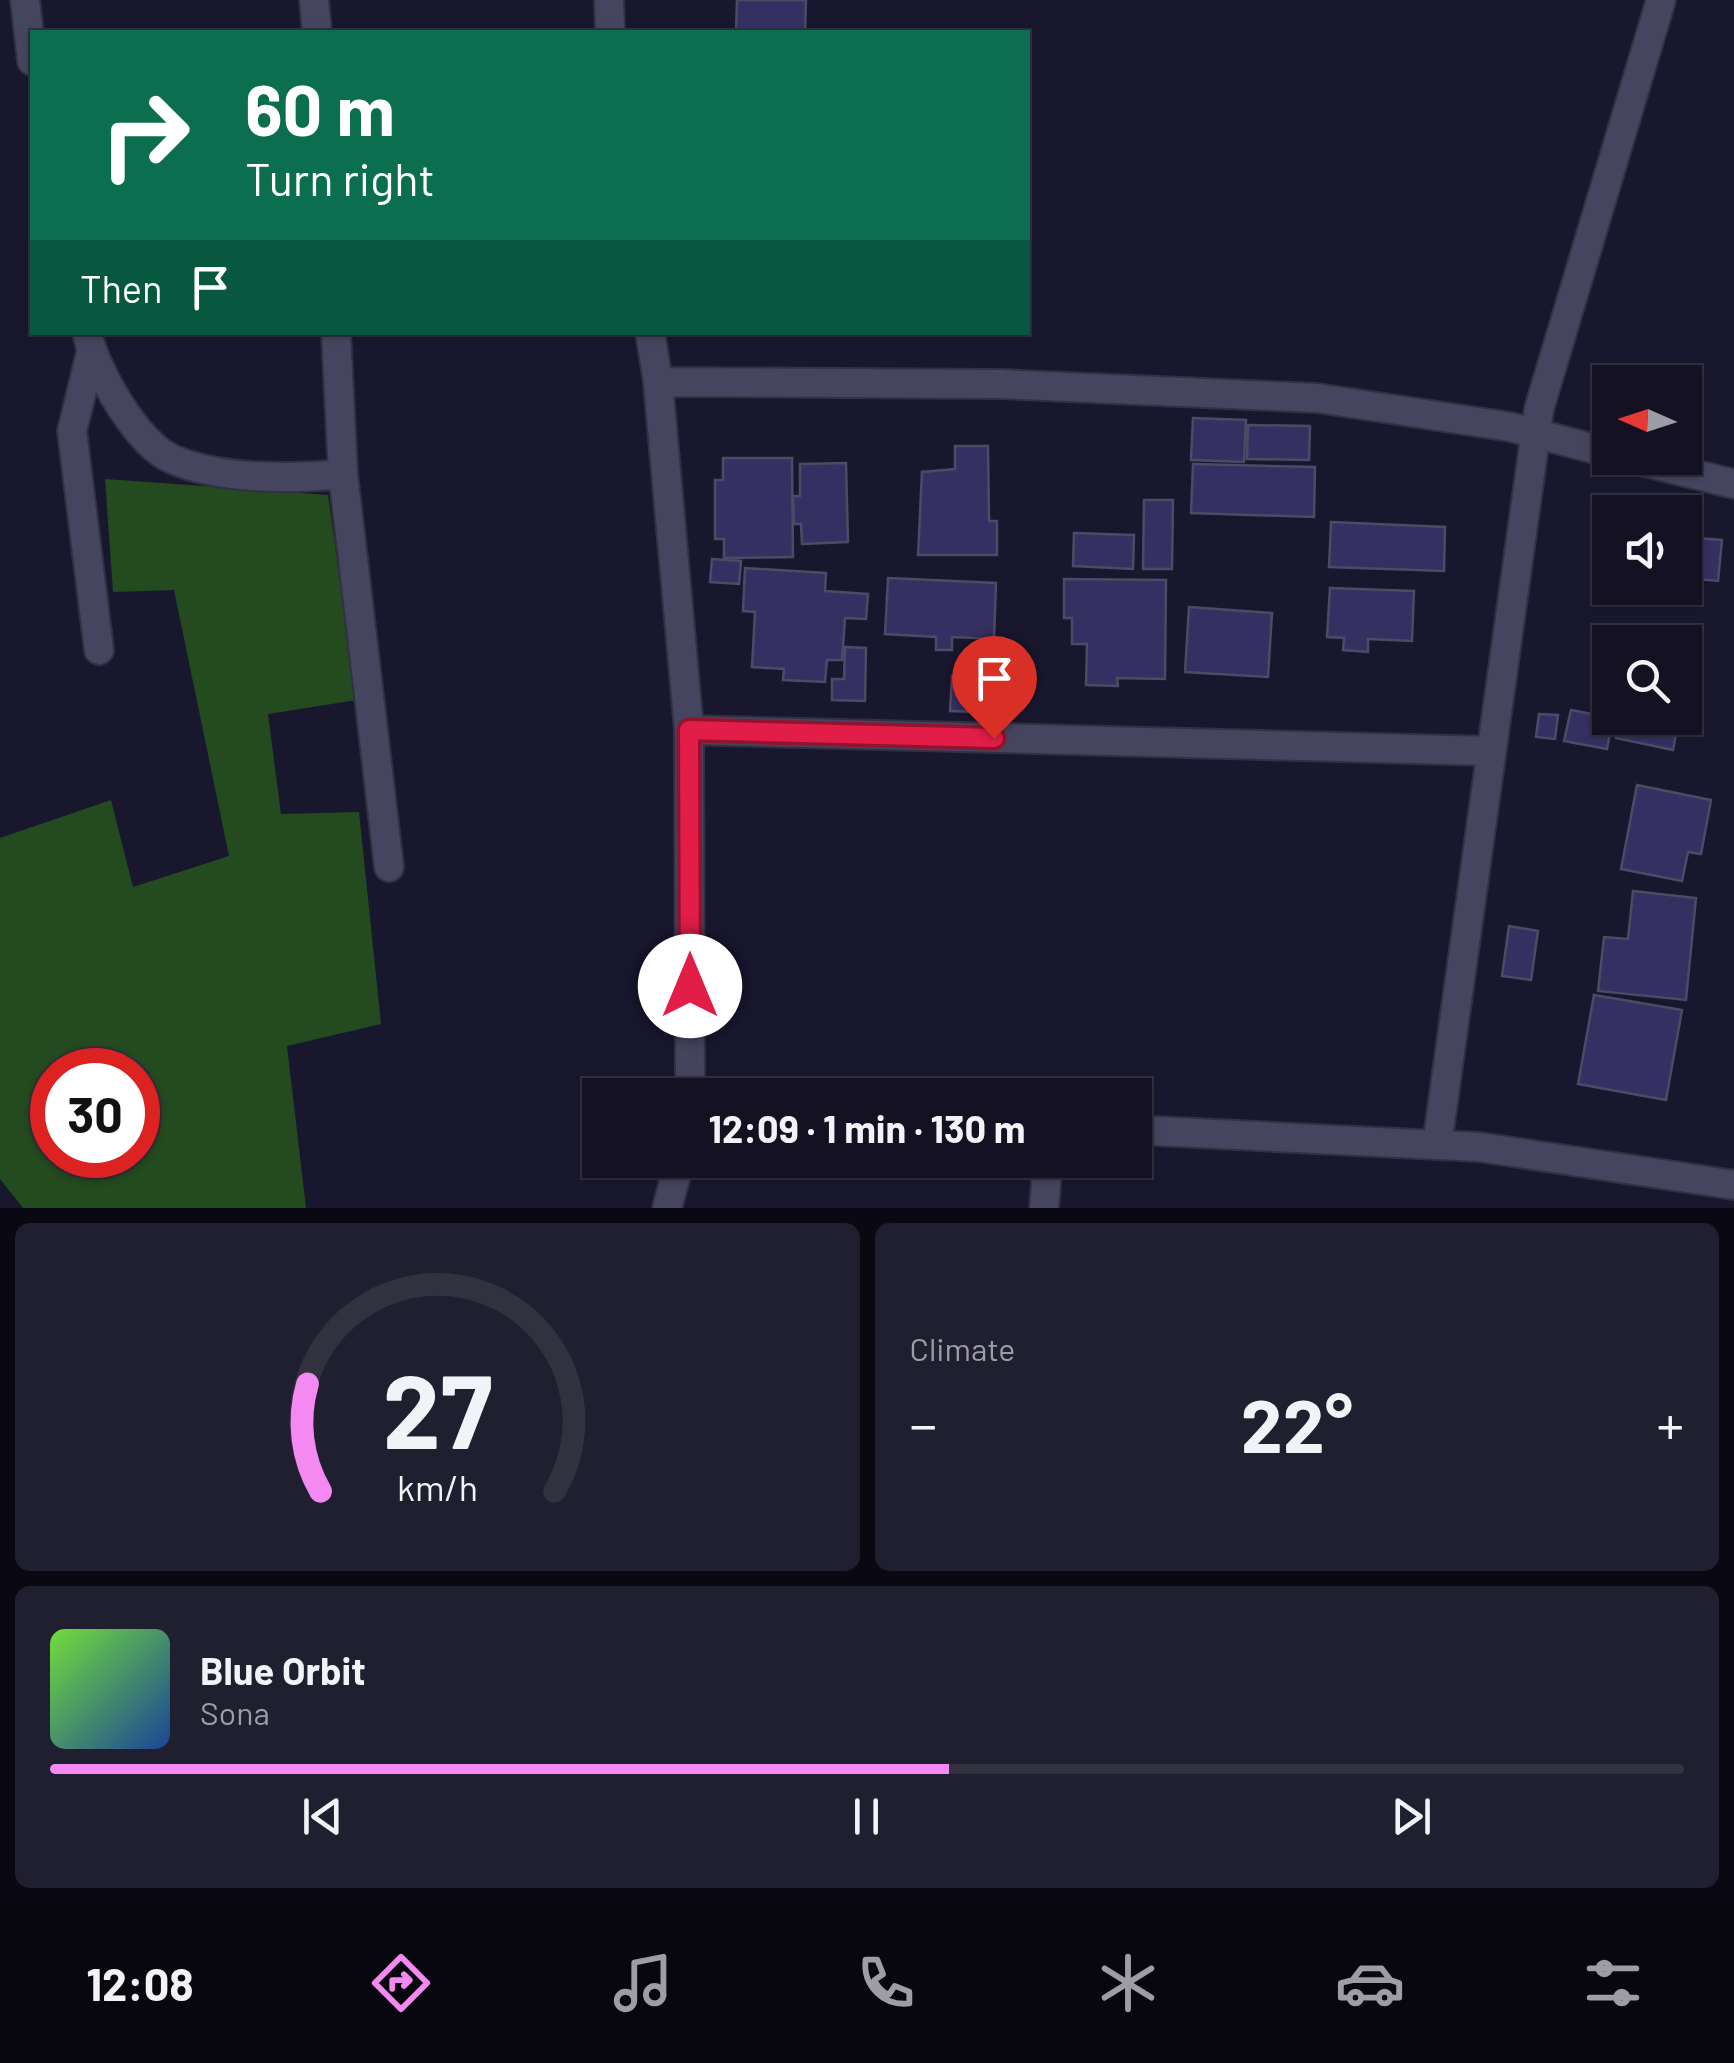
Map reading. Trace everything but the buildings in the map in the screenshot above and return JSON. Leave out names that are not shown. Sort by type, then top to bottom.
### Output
[{"type":"street","points":[[25,0],[30,44]]},
{"type":"street","points":[[314,0],[317,30]]},
{"type":"street","points":[[608,0],[610,30]]},
{"type":"street","points":[[1437,1145],[1536,434],[1641,56],[1661,0]]},
{"type":"street","points":[[336,335],[343,474],[389,867]]},
{"type":"street","points":[[650,335],[689,730],[690,1078]]},
{"type":"street","points":[[89,343],[129,418],[170,459],[236,473],[298,478],[343,474]]},
{"type":"street","points":[[89,343],[72,431],[99,650]]},
{"type":"street","points":[[658,382],[1000,384],[1318,398],[1536,434],[1592,448]]},
{"type":"street","points":[[1697,475],[1734,484]]},
{"type":"street","points":[[689,730],[1492,751]]},
{"type":"street","points":[[1152,1131],[1437,1145],[1734,1185]]},
{"type":"street","points":[[667,1208],[675,1178]]},
{"type":"street","points":[[1044,1208],[1046,1178]]},
{"type":"green space","points":[[105,479],[328,495],[357,700],[268,714],[281,814],[359,812],[381,1024],[287,1046],[306,1208],[23,1208],[0,1179],[0,838],[111,800],[133,887],[229,856],[174,590],[113,592]]},
{"type":"route","points":[[690,986],[689,730],[994,738]]}]
